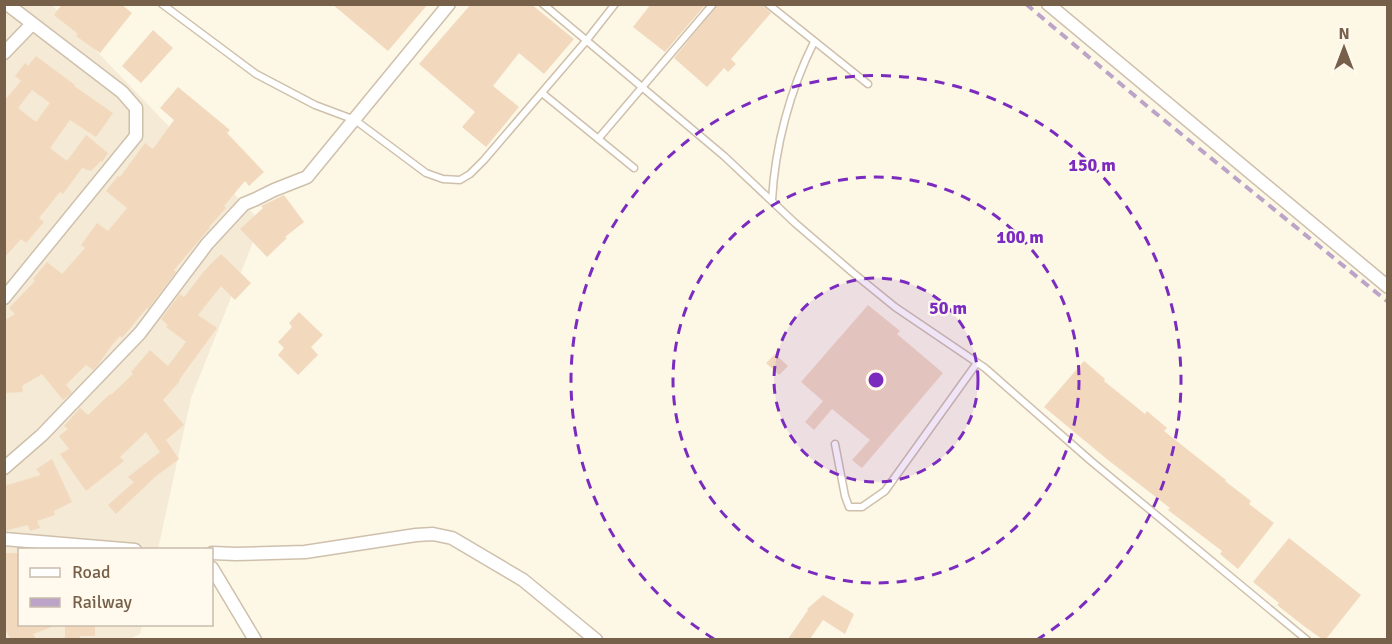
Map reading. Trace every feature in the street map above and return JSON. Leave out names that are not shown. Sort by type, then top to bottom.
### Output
[{"type":"street","points":[[4,298],[136,136],[136,108],[122,92],[7,4]]},
{"type":"street","points":[[4,468],[42,435],[140,333],[207,244],[244,204],[307,177],[449,4]]},
{"type":"street","points":[[1048,4],[1388,287]]},
{"type":"street","points":[[4,53],[32,24]]},
{"type":"street","points":[[213,553],[305,552],[416,535],[433,534],[453,538],[524,580],[596,639]]},
{"type":"street","points":[[4,540],[121,548]]},
{"type":"street","points":[[213,570],[255,639]]},
{"type":"lane","points":[[162,4],[256,74],[315,105],[355,120],[426,173],[443,179],[460,180],[484,160],[615,4]]},
{"type":"lane","points":[[543,4],[724,156],[795,223],[852,272],[895,307],[978,363],[1091,461],[1307,639]]},
{"type":"lane","points":[[598,139],[713,4]]},
{"type":"lane","points":[[768,4],[868,84]]},
{"type":"lane","points":[[772,200],[776,160],[789,105],[814,42]]},
{"type":"lane","points":[[542,93],[634,168]]},
{"type":"lane","points":[[835,444],[849,507],[862,507],[885,491],[978,363]]},
{"type":"shaded area","points":[[4,5],[52,5],[261,222],[191,398],[158,548],[18,548],[18,626],[142,626],[140,634],[129,639],[5,639]]},
{"type":"building","points":[[62,4],[121,4],[132,13],[100,53],[76,36],[78,34],[54,15]]},
{"type":"building","points":[[332,4],[428,4],[388,51]]},
{"type":"building","points":[[471,4],[531,4],[574,39],[544,74],[519,53],[493,86],[519,107],[486,147],[462,127],[475,112],[419,64]]},
{"type":"building","points":[[651,4],[706,4],[665,52],[633,27]]},
{"type":"building","points":[[718,4],[761,4],[771,13],[731,59],[736,64],[728,72],[724,68],[707,87],[674,58]]},
{"type":"building","points":[[153,30],[173,48],[141,83],[122,66]]},
{"type":"building","points":[[36,56],[113,113],[96,137],[70,120],[50,148],[67,161],[86,135],[108,153],[102,162],[91,171],[82,168],[63,194],[60,192],[39,218],[44,222],[26,243],[21,239],[4,258],[4,101],[21,81],[15,76],[25,63],[28,66]],"holes":[[[32,90],[50,103],[36,122],[18,108]]]},
{"type":"building","points":[[178,87],[230,130],[227,133],[264,172],[249,186],[245,181],[224,206],[226,208],[174,270],[176,272],[148,309],[122,338],[120,336],[93,370],[86,365],[66,385],[72,392],[63,400],[42,374],[22,386],[23,392],[4,393],[4,321],[15,314],[9,308],[35,281],[33,279],[47,262],[62,274],[85,248],[81,245],[97,223],[108,231],[127,208],[106,191],[118,176],[120,177],[145,143],[153,149],[174,120],[160,108]]},
{"type":"building","points":[[284,195],[304,222],[285,237],[287,238],[267,257],[240,229],[263,208],[261,206]]},
{"type":"building","points":[[221,254],[251,283],[235,300],[221,286],[198,315],[217,328],[180,381],[163,400],[184,425],[166,440],[179,459],[155,477],[116,514],[108,505],[134,482],[128,477],[160,452],[146,432],[120,457],[124,461],[86,491],[60,454],[69,449],[59,436],[68,429],[64,426],[80,408],[88,415],[133,374],[131,372],[150,350],[168,366],[186,342],[166,327],[168,325],[161,319],[180,294],[184,297]]},
{"type":"building","points":[[868,305],[900,331],[897,334],[943,373],[862,468],[852,460],[870,440],[832,409],[814,430],[805,422],[823,401],[801,382]]},
{"type":"building","points":[[299,312],[323,335],[311,347],[318,355],[298,375],[278,355],[284,348],[278,342],[292,327],[289,323]]},
{"type":"building","points":[[775,354],[788,366],[779,375],[766,363]]},
{"type":"building","points":[[1084,361],[1105,379],[1104,381],[1145,414],[1147,411],[1167,428],[1164,431],[1226,480],[1251,501],[1249,504],[1274,523],[1238,569],[1220,554],[1222,551],[1168,510],[1170,508],[1044,407]]},
{"type":"building","points":[[52,459],[72,502],[54,511],[55,515],[37,521],[40,528],[30,531],[28,525],[4,531],[4,486],[41,475],[36,469]]},
{"type":"building","points":[[1289,538],[1361,595],[1326,639],[1322,639],[1305,627],[1253,582]]},
{"type":"building","points":[[4,553],[18,553],[18,626],[54,626],[33,634],[36,639],[10,639],[4,626]]},
{"type":"building","points":[[823,595],[854,614],[845,634],[823,620],[810,639],[788,639],[807,609]]},
{"type":"building","points":[[65,626],[95,626],[95,636],[65,639]]},
{"type":"railway","points":[[1026,4],[1148,107],[1388,302]]}]
